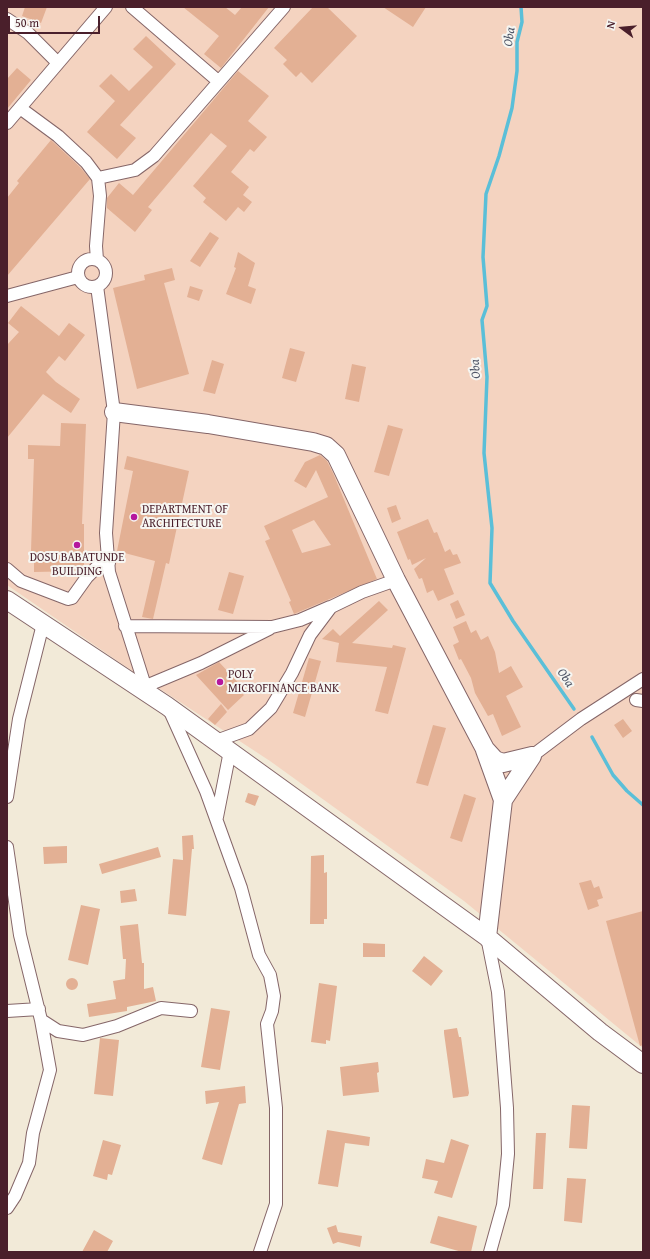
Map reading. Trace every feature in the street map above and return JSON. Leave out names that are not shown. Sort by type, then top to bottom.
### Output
[{"type":"street","points":[[7,123],[106,7]]},
{"type":"street","points":[[132,7],[218,81]]},
{"type":"street","points":[[98,178],[135,170],[154,156],[284,7]]},
{"type":"street","points":[[7,19],[28,33],[58,63]]},
{"type":"street","points":[[20,108],[58,136],[86,162],[98,178],[100,196],[96,246],[97,260]]},
{"type":"street","points":[[93,259],[97,260],[104,266],[106,271],[104,280],[97,286],[88,287],[80,282],[78,278],[78,268],[84,261],[93,259]]},
{"type":"street","points":[[7,296],[78,278]]},
{"type":"street","points":[[97,286],[114,412],[106,533],[109,572],[125,626],[147,689]]},
{"type":"street","points":[[114,412],[208,424],[313,442],[326,446],[336,455],[396,580],[485,749],[503,800],[487,937],[498,992],[507,1108],[508,1154],[503,1205],[490,1252]]},
{"type":"street","points":[[7,569],[21,581],[68,599],[72,598],[87,577],[100,565],[109,563]]},
{"type":"street","points":[[147,689],[272,627],[300,620],[362,592],[396,580]]},
{"type":"street","points":[[7,600],[147,689],[167,706],[487,937],[600,1032],[643,1064]]},
{"type":"street","points":[[216,741],[249,729],[271,708],[292,673],[310,635],[331,607]]},
{"type":"street","points":[[7,797],[13,720],[43,624]]},
{"type":"street","points":[[125,626],[272,627]]},
{"type":"street","points":[[485,749],[495,760],[503,763],[510,763],[532,756],[581,719],[643,679]]},
{"type":"street","points":[[167,706],[206,791],[216,818],[241,888],[259,955],[270,975],[274,996],[272,1011],[267,1024],[276,1108],[276,1204],[260,1252]]},
{"type":"street","points":[[216,818],[230,751]]},
{"type":"street","points":[[503,800],[532,756]]},
{"type":"street","points":[[7,847],[9,870],[20,935],[40,1014],[50,1070],[33,1133],[29,1163],[15,1196],[7,1208]]},
{"type":"street","points":[[7,1011],[40,1014],[58,1031],[83,1035],[117,1026],[161,1008],[191,1011]]},
{"type":"shaded area","points":[[7,7],[643,7],[643,1048],[464,901],[270,761],[122,664],[7,585]]},
{"type":"building","points":[[25,7],[47,7],[41,23],[22,16]]},
{"type":"building","points":[[183,7],[225,7],[235,15],[242,7],[269,7],[221,68],[204,54],[219,36]]},
{"type":"building","points":[[313,7],[327,7],[357,36],[312,83],[301,72],[296,77],[283,64],[287,60],[274,48]]},
{"type":"building","points":[[383,7],[426,7],[413,27]]},
{"type":"building","points":[[146,36],[176,64],[120,125],[136,138],[117,159],[87,132],[115,101],[99,86],[111,74],[129,91],[153,67],[133,49]]},
{"type":"building","points":[[17,68],[31,80],[7,109],[7,79]]},
{"type":"building","points":[[238,71],[269,96],[248,121],[267,137],[254,152],[250,149],[231,172],[249,187],[243,195],[252,202],[244,212],[238,207],[226,221],[203,202],[206,198],[193,186],[227,146],[211,133],[148,207],[152,210],[135,232],[107,208],[107,198],[119,183],[133,195]]},
{"type":"building","points":[[51,140],[80,167],[90,179],[7,276],[7,198],[19,183],[17,181]]},
{"type":"building","points":[[210,232],[219,238],[200,267],[190,261]]},
{"type":"building","points":[[238,252],[255,263],[248,286],[256,289],[251,304],[226,294],[236,268],[234,267]]},
{"type":"building","points":[[172,268],[175,280],[164,283],[189,374],[137,389],[113,288],[145,280],[144,275]]},
{"type":"building","points":[[190,286],[203,290],[199,301],[187,297]]},
{"type":"building","points":[[21,306],[59,336],[69,323],[85,335],[65,361],[59,356],[46,372],[56,382],[80,399],[71,413],[43,394],[7,438],[7,345],[19,332],[8,323]]},
{"type":"building","points":[[290,348],[305,352],[296,382],[282,378]]},
{"type":"building","points":[[212,360],[224,364],[215,394],[203,391]]},
{"type":"building","points":[[352,364],[366,367],[359,402],[345,399]]},
{"type":"building","points":[[61,423],[86,424],[82,524],[84,524],[84,569],[82,571],[34,572],[34,551],[31,551],[34,459],[28,459],[28,445],[60,446]]},
{"type":"building","points":[[388,425],[403,429],[389,476],[374,472]]},
{"type":"building","points":[[320,455],[327,461],[377,579],[294,614],[289,602],[291,601],[265,541],[270,539],[264,526],[328,497],[316,470],[306,488],[294,481],[305,462]],"holes":[[[314,520],[331,545],[302,553],[292,530]]]},
{"type":"building","name":"DEPARTMENT OF ARCHITECTURE","points":[[127,456],[189,471],[169,564],[166,563],[153,619],[142,617],[155,561],[117,551],[133,471],[124,469]]},
{"type":"building","points":[[396,505],[401,519],[392,523],[387,508]]},
{"type":"building","points":[[428,519],[434,533],[437,532],[445,552],[450,549],[453,555],[457,554],[461,563],[444,569],[454,594],[438,601],[433,590],[427,593],[422,578],[419,579],[414,569],[426,558],[412,565],[410,559],[408,560],[397,532]]},
{"type":"building","points":[[229,572],[244,576],[233,614],[218,610]]},
{"type":"building","points":[[458,600],[465,615],[456,619],[450,604]]},
{"type":"building","points":[[379,601],[388,610],[352,643],[392,648],[393,645],[406,648],[388,714],[375,711],[387,667],[336,662],[339,643],[322,639],[333,629],[340,636]]},
{"type":"building","points":[[466,621],[471,633],[476,630],[481,640],[488,636],[495,652],[499,673],[511,666],[523,687],[506,696],[521,727],[502,736],[493,714],[488,716],[475,693],[471,678],[461,659],[459,660],[453,645],[459,642],[453,627]]},
{"type":"building","points":[[309,658],[321,661],[305,717],[293,713]]},
{"type":"building","name":"POLY MICROFINANCE BANK","points":[[219,662],[244,689],[241,692],[244,695],[228,710],[196,675]]},
{"type":"building","points":[[221,704],[227,712],[215,725],[208,719]]},
{"type":"building","points":[[623,719],[632,731],[623,738],[614,725]]},
{"type":"building","points":[[433,725],[446,728],[428,786],[416,783]]},
{"type":"building","points":[[248,793],[259,796],[255,806],[245,802]]},
{"type":"building","points":[[464,794],[476,798],[462,842],[450,838]]},
{"type":"building","points":[[193,835],[194,849],[192,849],[186,916],[168,914],[173,859],[183,860],[182,836]]},
{"type":"building","points":[[67,846],[67,863],[44,864],[43,847]]},
{"type":"building","points":[[158,847],[161,857],[102,874],[99,864]]},
{"type":"building","points":[[324,855],[324,873],[327,872],[327,919],[324,919],[324,924],[310,924],[311,856]]},
{"type":"building","points":[[591,880],[594,888],[599,886],[603,898],[597,900],[599,906],[588,910],[579,883]]},
{"type":"building","points":[[135,889],[137,901],[121,903],[120,891]]},
{"type":"building","points":[[81,905],[100,909],[88,965],[68,960]]},
{"type":"building","points":[[643,911],[643,1045],[640,1046],[606,921]]},
{"type":"building","points":[[138,924],[142,963],[144,963],[144,989],[153,987],[156,1001],[127,1007],[127,1011],[89,1017],[87,1004],[116,999],[113,981],[125,979],[126,959],[123,959],[120,926]]},
{"type":"building","points":[[363,943],[385,944],[385,957],[363,957]]},
{"type":"building","points":[[424,956],[443,971],[431,986],[412,971]]},
{"type":"building","points":[[70,978],[74,978],[78,984],[74,990],[70,990],[66,986],[66,982]]},
{"type":"building","points":[[319,983],[337,986],[330,1041],[326,1040],[326,1044],[311,1042]]},
{"type":"building","points":[[211,1008],[230,1011],[220,1070],[201,1067]]},
{"type":"building","points":[[457,1028],[459,1037],[461,1037],[469,1093],[468,1096],[453,1098],[444,1030]]},
{"type":"building","points":[[100,1038],[119,1040],[113,1096],[94,1094]]},
{"type":"building","points":[[378,1062],[379,1072],[377,1073],[379,1092],[343,1096],[340,1067]]},
{"type":"building","points":[[245,1086],[246,1103],[239,1104],[222,1165],[202,1159],[219,1102],[206,1104],[205,1091]]},
{"type":"building","points":[[572,1105],[590,1106],[587,1149],[569,1148]]},
{"type":"building","points":[[327,1130],[370,1137],[369,1146],[345,1143],[338,1187],[318,1184]]},
{"type":"building","points":[[536,1133],[546,1133],[543,1189],[533,1189]]},
{"type":"building","points":[[451,1139],[469,1145],[452,1198],[434,1193],[438,1181],[422,1178],[426,1159],[444,1163]]},
{"type":"building","points":[[103,1140],[121,1145],[112,1175],[108,1174],[107,1180],[93,1176]]},
{"type":"building","points":[[567,1178],[586,1179],[582,1223],[564,1221]]},
{"type":"building","points":[[438,1216],[477,1226],[471,1252],[462,1252],[430,1243]]},
{"type":"building","points":[[336,1225],[338,1232],[362,1236],[360,1247],[338,1242],[333,1244],[327,1228]]},
{"type":"building","points":[[94,1230],[113,1241],[107,1252],[82,1252]]},
{"type":"waterway","name":"Oba","points":[[521,7],[522,22],[517,42],[517,71],[512,108],[499,156],[486,194],[483,257],[487,306],[482,320],[487,377],[484,453],[492,528],[490,583],[513,621],[574,709]]},
{"type":"waterway","name":"Oba","points":[[592,737],[613,775],[627,791],[643,805]]},
{"type":"place","name":"DEPARTMENT OF ARCHITECTURE","points":[[134,517]]},
{"type":"place","name":"DOSU BABATUNDE BUILDING","points":[[77,545]]},
{"type":"place","name":"POLY MICROFINANCE BANK","points":[[220,682]]}]
